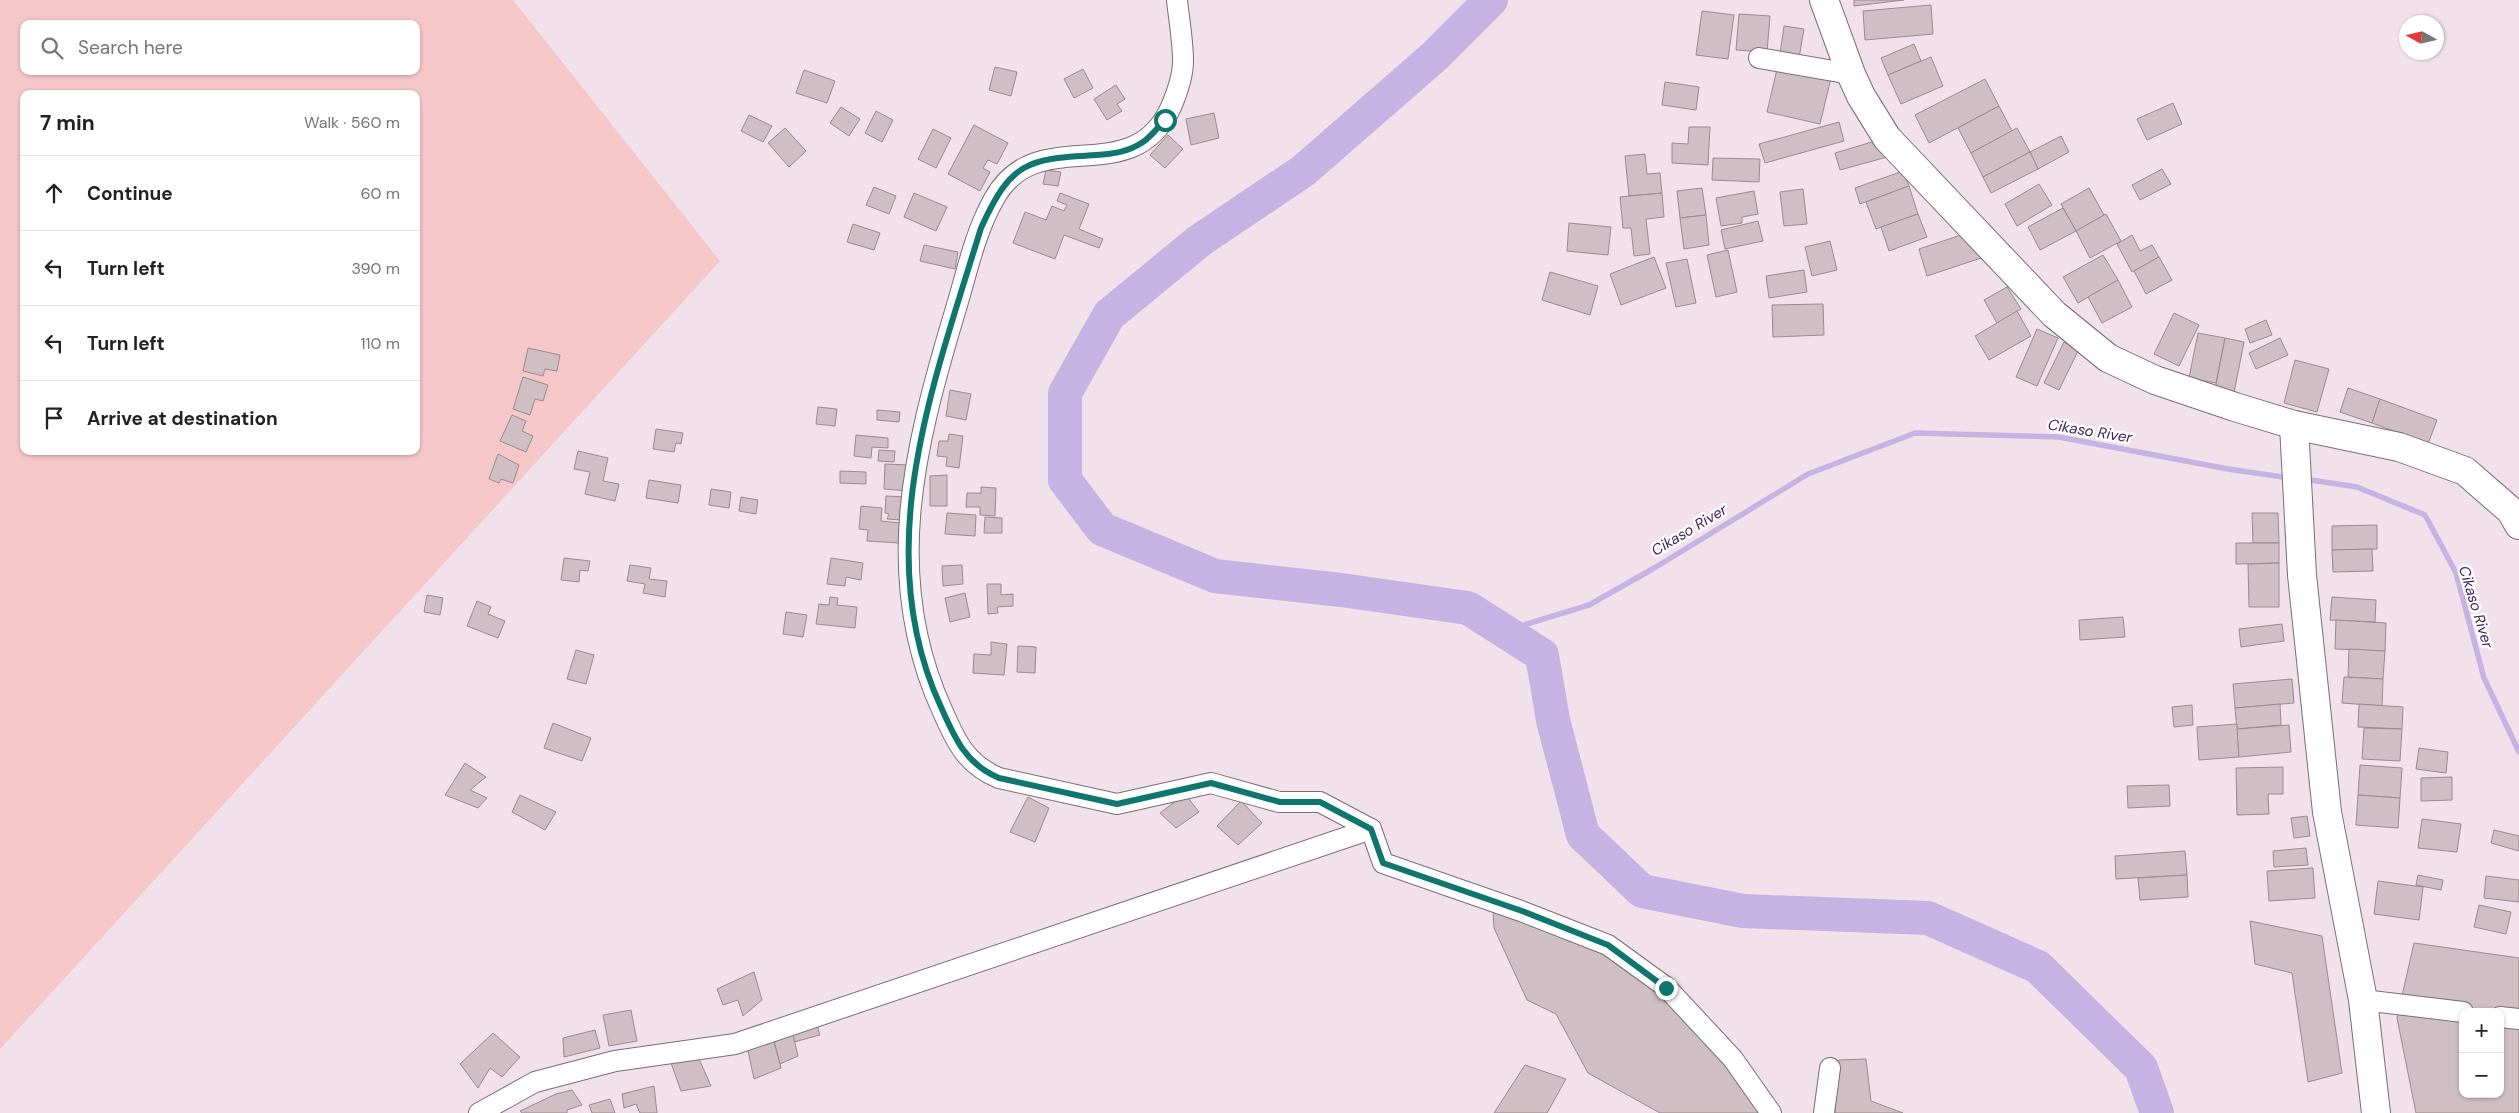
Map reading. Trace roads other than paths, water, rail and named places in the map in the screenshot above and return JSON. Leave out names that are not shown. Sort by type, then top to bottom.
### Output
[{"type":"street","points":[[1177,0],[1183,63],[1176,94],[1165,120],[1144,142],[1117,154],[1045,158],[1023,168],[1007,181],[994,198],[981,228],[935,380],[922,430],[912,482],[908,530],[908,585],[919,645],[934,692],[955,738],[983,771],[999,778],[1117,804],[1211,783],[1280,802],[1320,802],[1371,829],[1383,863],[1522,911],[1608,945],[1666,988],[1733,1058],[1772,1113]]},
{"type":"street","points":[[1824,0],[1850,74],[1887,138],[2054,314],[2108,358],[2155,380],[2294,425],[2399,447],[2465,471],[2511,511],[2519,525]]},
{"type":"street","points":[[1759,58],[1850,74]]},
{"type":"street","points":[[2294,425],[2294,456],[2302,575],[2327,812],[2363,1000],[2376,1113]]},
{"type":"street","points":[[479,1113],[535,1082],[615,1061],[736,1044],[1371,829]]},
{"type":"street","points":[[2363,1000],[2459,1012]]},
{"type":"street","points":[[2504,1017],[2519,1019]]},
{"type":"street","points":[[1824,1113],[1830,1068]]},
{"type":"waterway","points":[[1491,0],[1436,55],[1303,171],[1199,241],[1109,315],[1065,393],[1065,480],[1102,529],[1215,576],[1341,590],[1468,608],[1542,655],[1553,720],[1583,835],[1642,891],[1743,911],[1928,918],[2038,967],[2141,1068],[2157,1113]]},
{"type":"waterway","name":"Cikaso River","points":[[1504,631],[1589,605],[1656,567],[1808,474],[1915,433],[2059,437],[2228,469],[2290,478]]},
{"type":"waterway","name":"Cikaso River","points":[[2304,479],[2357,487],[2425,515],[2456,573],[2484,678],[2519,752]]}]
